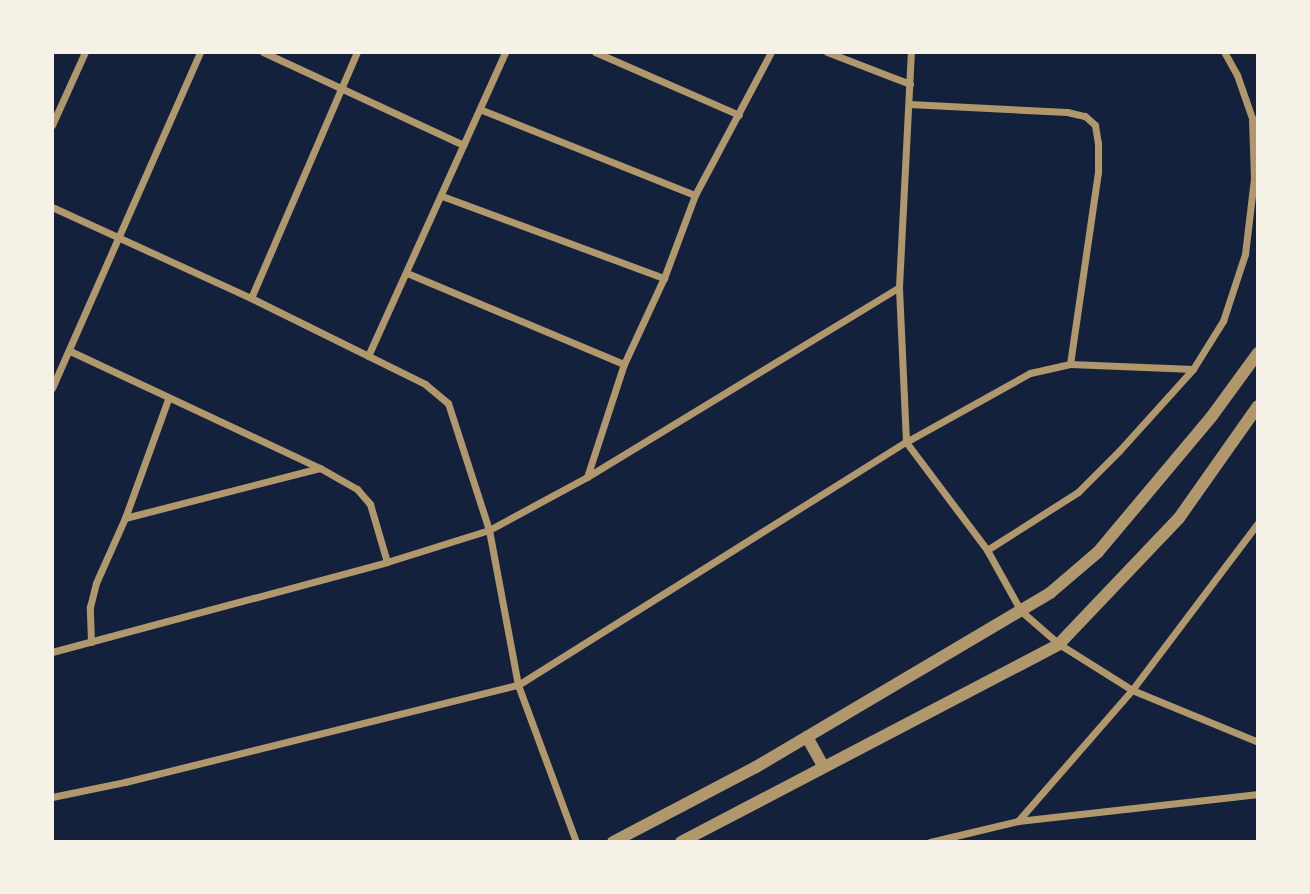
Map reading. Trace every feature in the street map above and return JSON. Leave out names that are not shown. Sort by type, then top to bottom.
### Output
[{"type":"street","points":[[52,125],[85,52]]},
{"type":"street","points":[[52,388],[200,52]]},
{"type":"street","points":[[263,52],[463,145]]},
{"type":"street","points":[[251,298],[357,52]]},
{"type":"street","points":[[368,356],[463,145],[482,110],[505,52]]},
{"type":"street","points":[[595,52],[738,115]]},
{"type":"street","points":[[587,477],[624,364],[664,278],[695,195],[771,52]]},
{"type":"street","points":[[827,52],[910,84]]},
{"type":"street","points":[[911,52],[899,287],[906,442],[987,550],[1021,611],[1059,644],[1132,690],[1257,741]]},
{"type":"street","points":[[987,550],[1078,492],[1193,369],[1223,321],[1245,254],[1254,179],[1252,118],[1237,75],[1224,52]]},
{"type":"street","points":[[909,104],[1067,112],[1085,116],[1095,125],[1098,172],[1070,364]]},
{"type":"street","points":[[482,110],[695,195]]},
{"type":"street","points":[[442,196],[664,278]]},
{"type":"street","points":[[52,207],[251,298],[425,384],[448,403],[489,530],[519,685],[576,842]]},
{"type":"street","points":[[407,273],[624,364]]},
{"type":"street","points":[[52,652],[387,562],[489,530],[587,477],[899,287]]},
{"type":"street","points":[[70,351],[320,468],[357,489],[370,505],[387,562]]},
{"type":"street","points":[[613,842],[756,767],[1050,593],[1098,552],[1212,416],[1258,353]]},
{"type":"street","points":[[52,797],[125,782],[519,685],[906,442],[1030,373],[1070,364],[1193,369]]},
{"type":"street","points":[[91,642],[90,607],[96,583],[125,518],[168,399]]},
{"type":"street","points":[[681,842],[1059,644],[1179,518],[1258,406]]},
{"type":"street","points":[[125,518],[320,468]]},
{"type":"street","points":[[1018,821],[1132,690],[1258,523]]},
{"type":"street","points":[[807,737],[823,766]]},
{"type":"street","points":[[930,842],[1018,821],[1258,794]]}]
